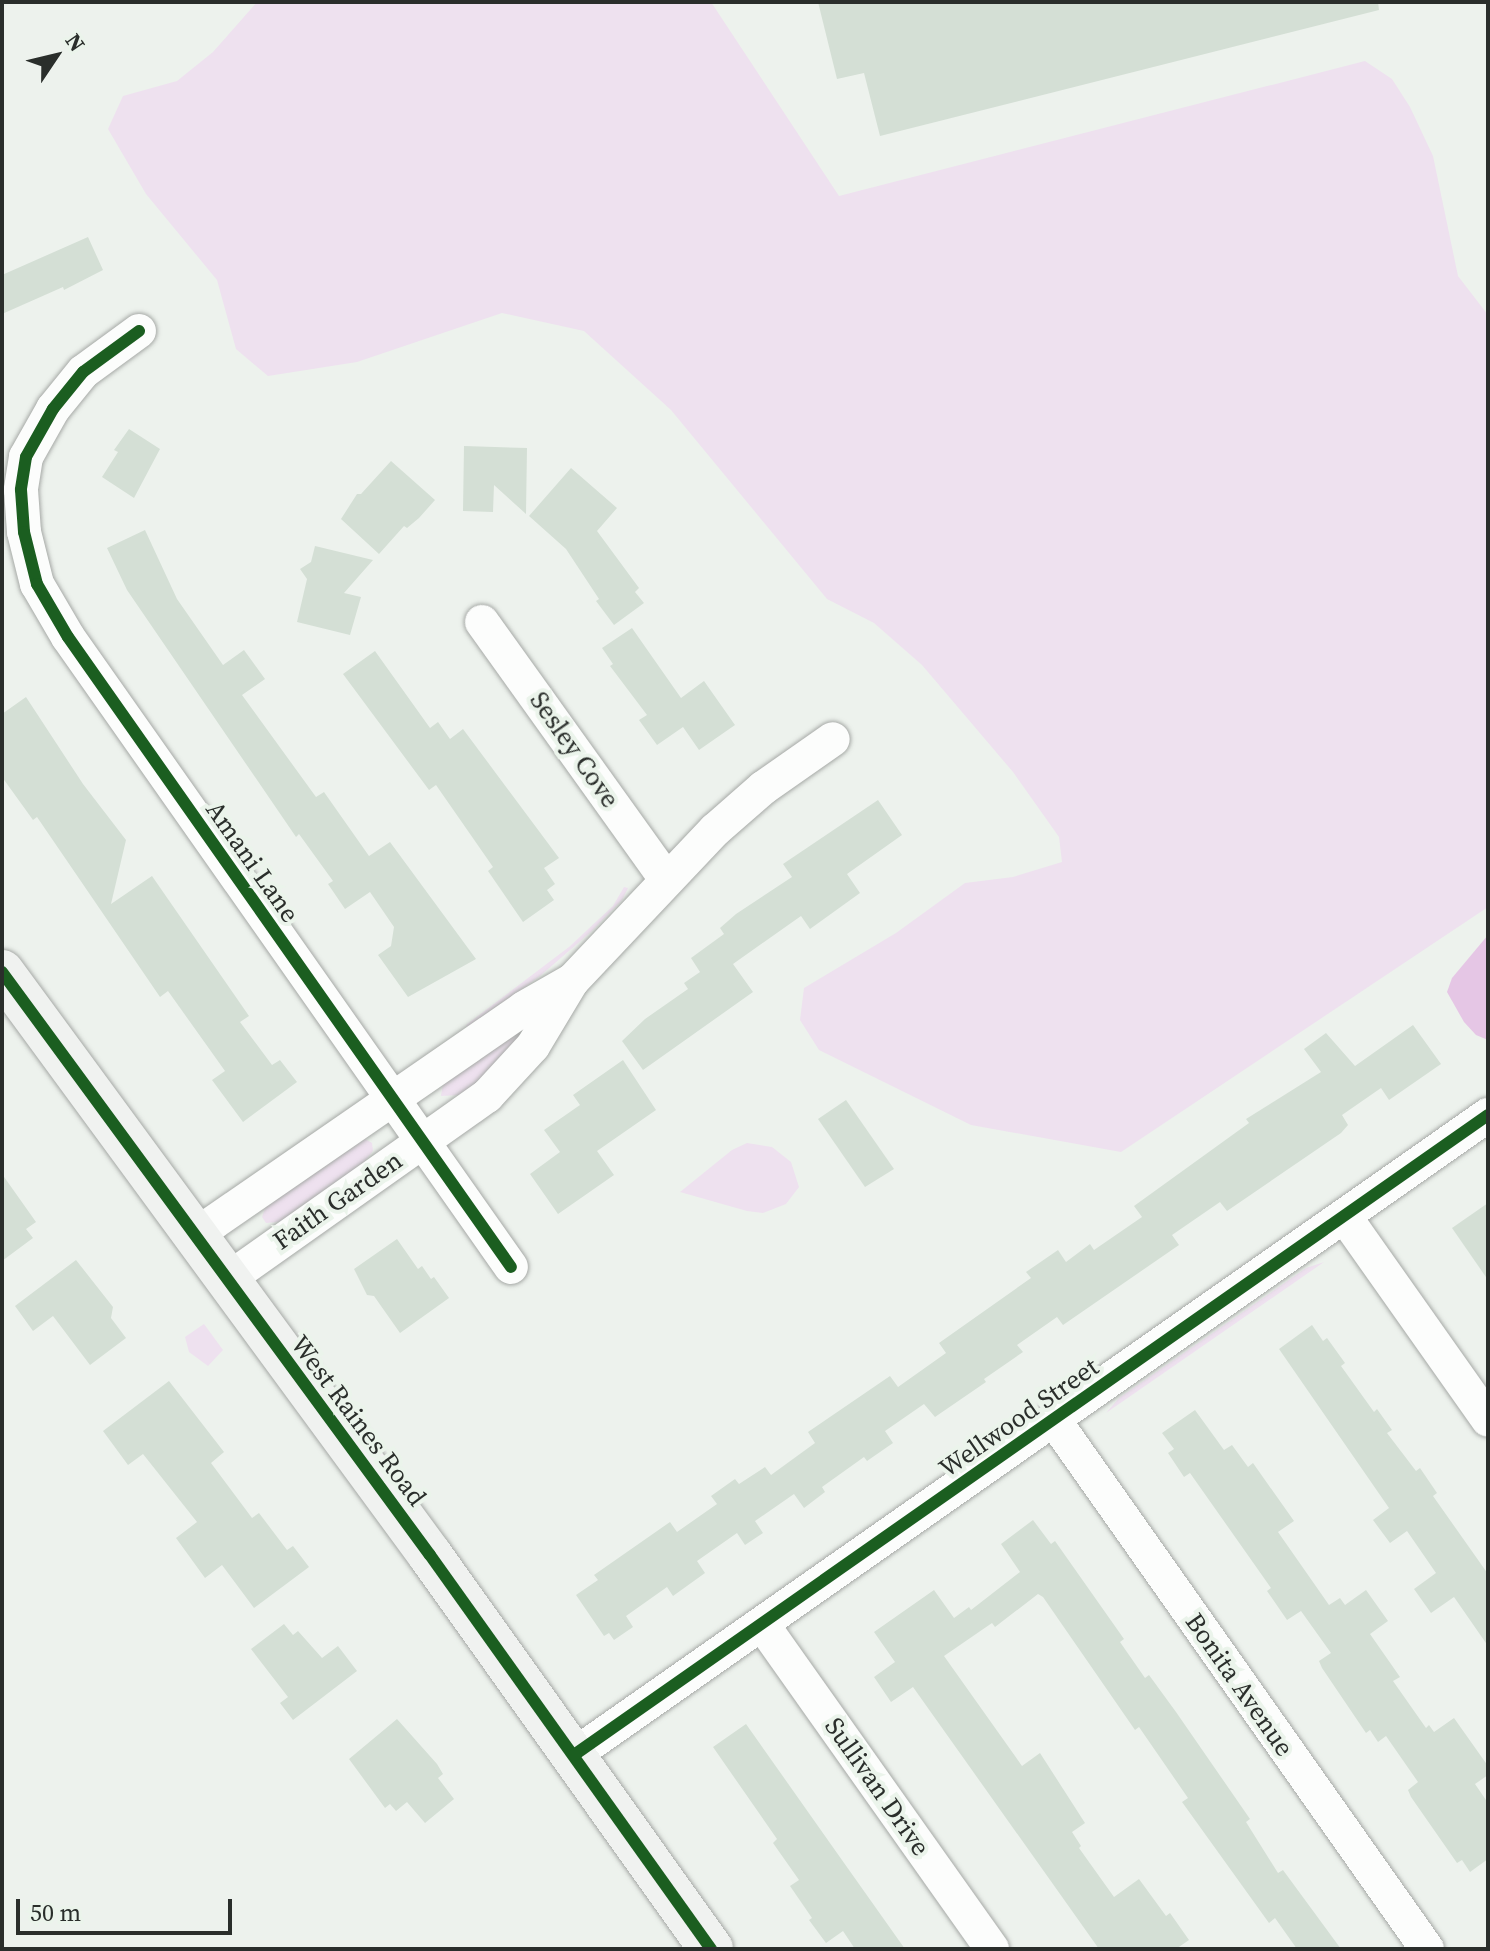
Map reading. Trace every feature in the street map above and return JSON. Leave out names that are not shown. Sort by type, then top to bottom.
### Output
[{"type":"main road","name":"West Raines Road","points":[[2,972],[574,1755],[711,1949]]},
{"type":"street","points":[[14,454],[83,372],[139,331]]},
{"type":"street","name":"Amani Lane","points":[[14,454],[24,532],[37,584],[50,611],[511,1267]]},
{"type":"street","name":"Sesley Cove","points":[[482,622],[666,879]]},
{"type":"street","name":"Faith Garden","points":[[194,1236],[524,1008],[573,980],[615,938],[666,879],[746,801],[833,739]]},
{"type":"street","name":"Faith Garden","points":[[227,1280],[505,1080],[544,1031],[573,980]]},
{"type":"street","name":"Wellwood Street","points":[[574,1755],[1488,1115]]},
{"type":"street","points":[[1345,1217],[1488,1420]]},
{"type":"street","name":"Bonita Avenue","points":[[1054,1420],[1427,1949]]},
{"type":"street","name":"Sullivan Drive","points":[[762,1624],[992,1949]]},
{"type":"shaded area","points":[[257,2],[711,2],[839,196],[1365,61],[1392,79],[1410,107],[1433,156],[1458,276],[1488,315],[1488,907],[1121,1152],[971,1125],[819,1050],[800,1020],[804,988],[896,933],[965,883],[1013,877],[1062,862],[1059,837],[1013,772],[922,665],[874,623],[827,599],[671,410],[584,331],[502,313],[357,362],[268,376],[236,349],[217,280],[146,194],[108,129],[123,96],[177,81],[213,52]]},
{"type":"shaded area","points":[[624,887],[628,888],[622,900],[592,931],[540,976],[468,1028],[466,1025],[569,947],[613,906]]},
{"type":"shaded area","points":[[1488,935],[1488,1040],[1476,1035],[1464,1022],[1447,992],[1452,978]]},
{"type":"shaded area","points":[[535,1016],[478,1086],[458,1095],[441,1096],[443,1083]]},
{"type":"shaded area","points":[[365,1139],[372,1143],[373,1151],[360,1167],[293,1215],[279,1222],[266,1223],[262,1217],[266,1206]]},
{"type":"shaded area","points":[[747,1143],[772,1147],[791,1162],[799,1187],[786,1204],[763,1213],[680,1192],[732,1150]]},
{"type":"shaded area","points":[[1324,1262],[1106,1413],[1119,1398],[1306,1268]]},
{"type":"shaded area","points":[[204,1324],[223,1350],[208,1366],[189,1352],[185,1337]]},
{"type":"building","points":[[818,2],[1378,2],[1379,10],[880,136],[864,73],[837,79]]},
{"type":"building","points":[[88,237],[103,270],[64,290],[63,287],[2,314],[2,275]]},
{"type":"building","points":[[129,429],[160,449],[134,498],[102,477],[118,452],[114,450]]},
{"type":"building","points":[[464,446],[527,448],[526,514],[494,485],[493,512],[463,511]]},
{"type":"building","points":[[391,461],[435,500],[419,518],[407,528],[404,526],[379,554],[341,519],[357,494],[361,494]]},
{"type":"building","points":[[571,468],[617,508],[597,531],[639,588],[635,592],[644,603],[614,625],[596,601],[599,599],[566,549],[529,516]]},
{"type":"building","points":[[145,530],[177,599],[223,665],[244,650],[265,679],[242,695],[316,797],[324,792],[369,856],[390,842],[476,959],[408,997],[378,955],[391,946],[394,927],[370,892],[345,909],[328,884],[333,881],[299,834],[296,837],[127,590],[107,548]]},
{"type":"building","points":[[315,546],[373,560],[344,593],[361,597],[350,635],[297,622],[307,579],[300,569],[311,562]]},
{"type":"building","points":[[632,628],[681,698],[704,681],[735,725],[699,750],[683,727],[657,745],[639,720],[647,715],[610,666],[613,664],[602,648]]},
{"type":"building","points":[[375,651],[430,728],[438,722],[450,739],[463,729],[559,858],[544,868],[555,884],[547,890],[554,900],[523,922],[488,871],[493,867],[436,785],[429,790],[343,674]]},
{"type":"building","points":[[26,697],[83,784],[126,840],[111,904],[152,876],[249,1016],[240,1022],[272,1065],[280,1060],[297,1082],[243,1122],[212,1080],[225,1071],[168,991],[160,997],[37,817],[33,820],[2,777],[2,714]]},
{"type":"building","points":[[878,800],[902,835],[847,874],[860,893],[810,929],[801,916],[733,964],[753,992],[643,1070],[622,1041],[645,1019],[688,989],[684,983],[700,972],[691,958],[724,934],[720,928],[736,914],[792,877],[783,864]]},
{"type":"building","points":[[1413,1025],[1441,1064],[1389,1100],[1381,1088],[1342,1115],[1348,1125],[1341,1133],[1227,1211],[1220,1202],[1172,1235],[1179,1245],[1063,1325],[1057,1317],[1017,1345],[1023,1352],[935,1417],[924,1404],[885,1431],[893,1443],[867,1461],[864,1457],[822,1487],[825,1492],[804,1508],[794,1494],[755,1521],[763,1533],[745,1545],[737,1533],[697,1561],[705,1573],[673,1596],[667,1587],[626,1616],[633,1627],[614,1640],[609,1633],[604,1636],[576,1595],[598,1580],[594,1575],[670,1522],[677,1532],[717,1504],[711,1496],[735,1479],[739,1484],[765,1467],[771,1475],[815,1443],[808,1432],[890,1376],[898,1387],[946,1353],[939,1343],[1031,1278],[1026,1272],[1058,1250],[1066,1262],[1090,1244],[1094,1250],[1142,1217],[1134,1206],[1249,1123],[1246,1119],[1321,1072],[1304,1049],[1326,1033],[1355,1066]]},
{"type":"building","points":[[623,1060],[656,1110],[597,1151],[614,1175],[558,1214],[530,1174],[560,1152],[544,1130],[580,1105],[573,1095]]},
{"type":"building","points":[[846,1100],[894,1169],[865,1187],[818,1119]]},
{"type":"building","points":[[2,1174],[36,1222],[26,1229],[33,1238],[2,1261]]},
{"type":"building","points":[[1488,1203],[1488,1280],[1452,1228]]},
{"type":"building","points":[[397,1239],[418,1269],[422,1266],[431,1279],[434,1277],[449,1298],[400,1333],[374,1296],[367,1295],[354,1269]]},
{"type":"building","points":[[76,1260],[113,1307],[111,1318],[126,1338],[90,1365],[53,1316],[33,1331],[15,1306]]},
{"type":"building","points":[[1312,1325],[1323,1341],[1327,1338],[1345,1363],[1341,1366],[1374,1412],[1377,1409],[1392,1430],[1387,1433],[1416,1471],[1420,1468],[1437,1493],[1433,1496],[1488,1574],[1488,1646],[1454,1597],[1431,1613],[1414,1589],[1436,1573],[1407,1531],[1390,1543],[1373,1520],[1389,1508],[1279,1349]]},
{"type":"building","points":[[169,1381],[224,1452],[211,1463],[252,1518],[259,1513],[287,1550],[293,1546],[309,1567],[254,1608],[222,1565],[205,1578],[176,1538],[197,1522],[143,1454],[128,1465],[103,1431]]},
{"type":"building","points":[[1195,1410],[1224,1450],[1232,1445],[1248,1467],[1253,1463],[1294,1521],[1278,1532],[1329,1605],[1340,1598],[1345,1605],[1366,1590],[1388,1621],[1370,1634],[1400,1677],[1393,1681],[1426,1728],[1429,1725],[1434,1732],[1454,1718],[1488,1766],[1488,1775],[1475,1784],[1488,1803],[1488,1859],[1470,1872],[1462,1860],[1457,1863],[1411,1797],[1408,1790],[1418,1782],[1386,1736],[1378,1742],[1370,1730],[1366,1733],[1322,1668],[1319,1661],[1331,1653],[1301,1611],[1287,1620],[1267,1591],[1271,1588],[1190,1473],[1184,1477],[1168,1453],[1174,1449],[1162,1433]]},
{"type":"building","points":[[1033,1520],[1051,1544],[1055,1541],[1124,1639],[1120,1642],[1145,1678],[1149,1675],[1176,1712],[1250,1819],[1246,1822],[1278,1873],[1283,1870],[1341,1949],[1297,1949],[1275,1918],[1269,1923],[1182,1802],[1188,1798],[1139,1727],[1135,1730],[1038,1594],[995,1627],[992,1623],[944,1656],[1022,1766],[1040,1753],[1085,1823],[1072,1832],[1081,1846],[1079,1848],[1114,1897],[1139,1879],[1166,1916],[1170,1913],[1189,1940],[1176,1949],[1099,1949],[913,1687],[891,1702],[874,1677],[895,1662],[874,1632],[934,1590],[954,1618],[969,1607],[971,1610],[1020,1572],[1001,1544]]},
{"type":"building","points":[[284,1624],[293,1635],[298,1631],[322,1658],[338,1646],[357,1671],[293,1720],[280,1703],[288,1697],[251,1649]]},
{"type":"building","points":[[397,1719],[437,1764],[443,1774],[438,1778],[454,1799],[425,1823],[407,1802],[396,1811],[390,1804],[385,1808],[349,1759]]},
{"type":"building","points":[[746,1724],[905,1949],[855,1949],[843,1931],[826,1943],[809,1920],[812,1918],[790,1886],[799,1880],[773,1843],[777,1839],[713,1747]]},
{"type":"cycle path","points":[[139,331],[83,372],[53,409],[26,457],[21,490],[24,532],[37,584],[68,637],[511,1267]]},
{"type":"cycle path","points":[[2,972],[430,1555],[711,1949]]},
{"type":"cycle path","points":[[574,1755],[1488,1115]]}]
